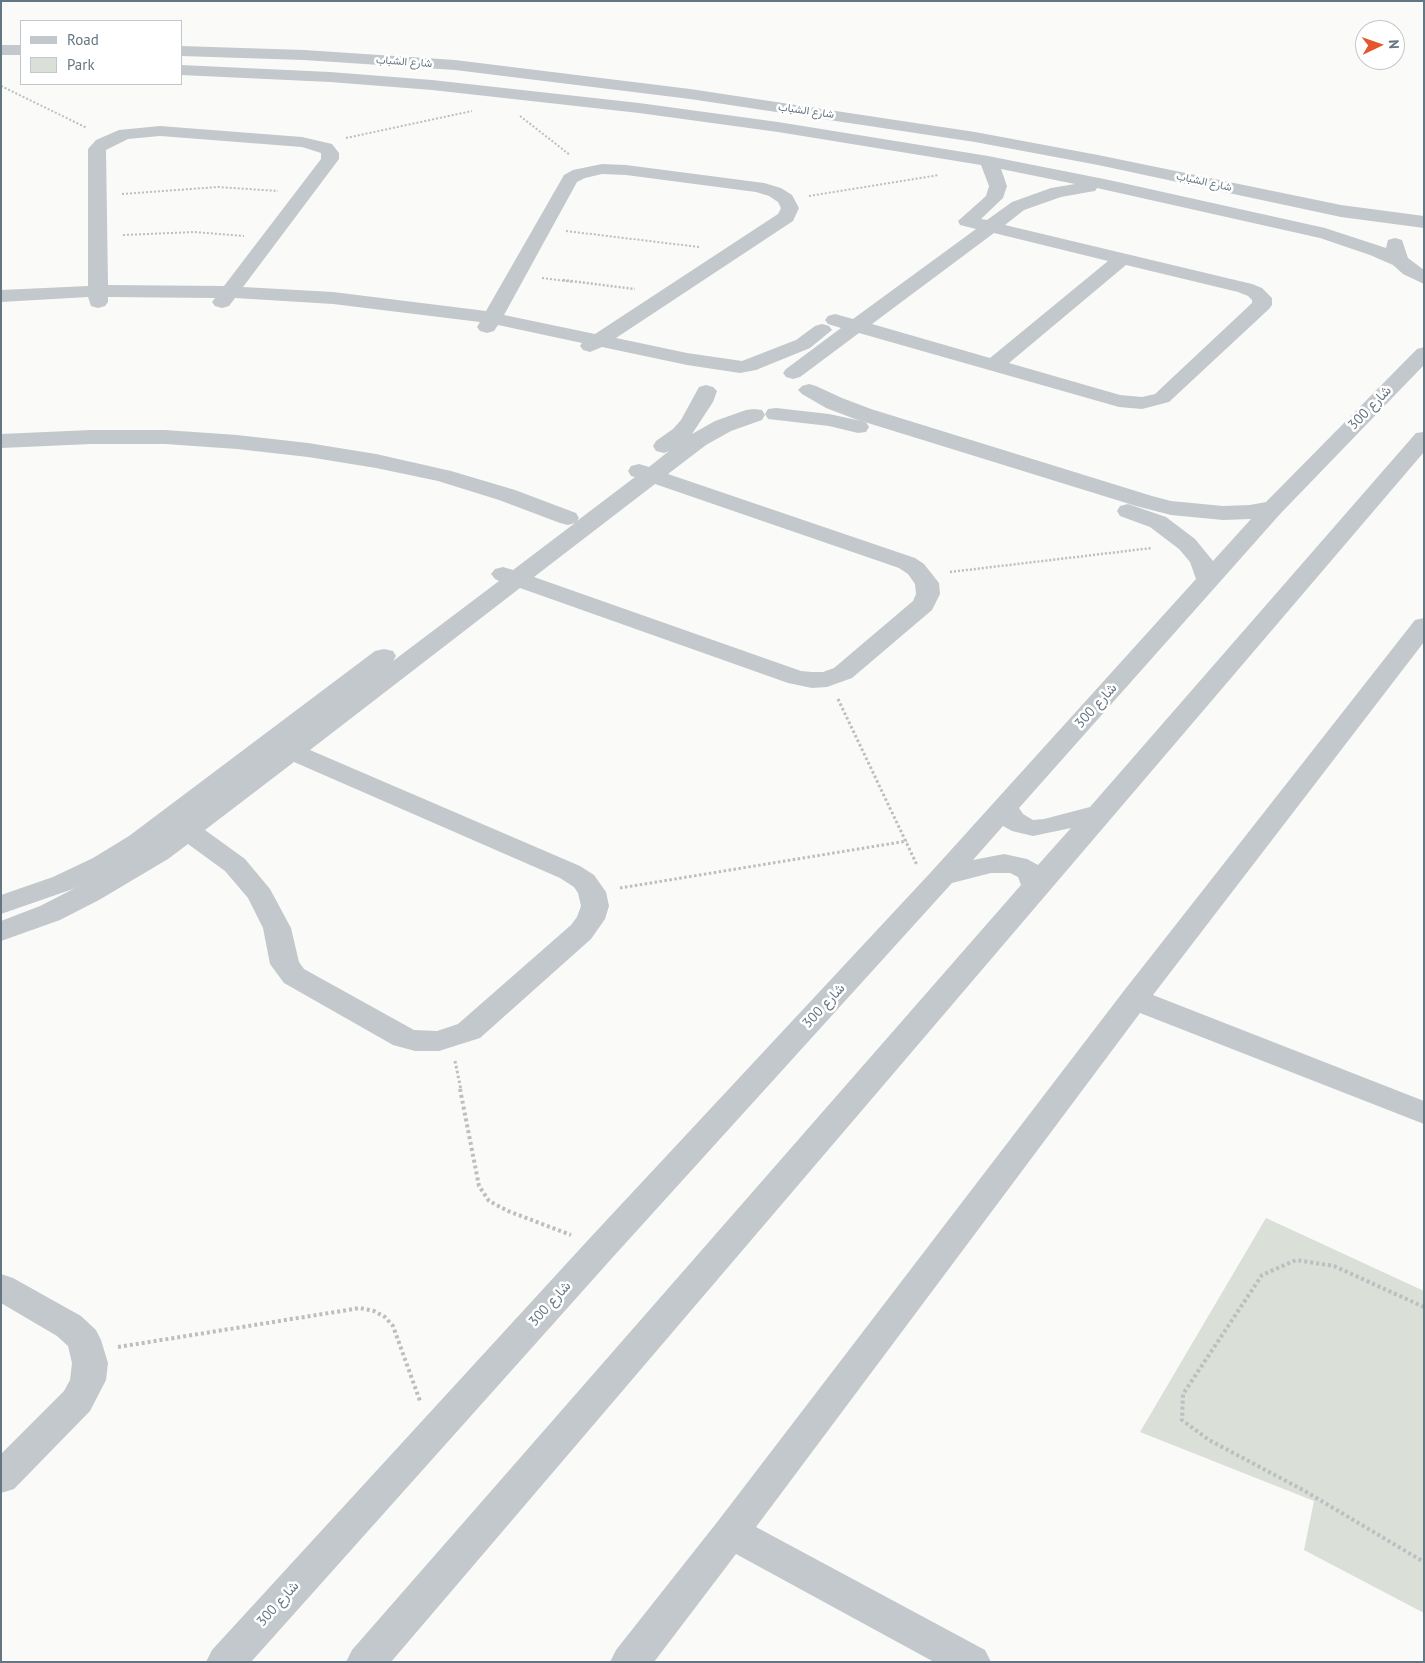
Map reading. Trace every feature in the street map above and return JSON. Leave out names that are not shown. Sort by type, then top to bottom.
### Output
[{"type":"street","points":[[1,50],[20,50]]},
{"type":"street","name":"شارع الشباب","points":[[182,51],[304,55],[411,62],[502,70],[671,91],[956,134],[1098,160],[1320,207],[1424,223]]},
{"type":"street","points":[[304,55],[338,64],[340,71],[330,77]]},
{"type":"street","points":[[411,62],[396,69],[396,74],[432,85]]},
{"type":"street","name":"شارع الشباب","points":[[182,70],[330,77],[432,85],[620,106],[778,127],[988,161],[1108,185],[1325,234],[1369,248],[1400,261],[1410,270],[1424,278]]},
{"type":"street","points":[[98,296],[97,150],[110,139],[134,133],[160,132],[316,144],[326,148],[330,153],[330,159],[226,297]]},
{"type":"street","points":[[1,932],[50,913],[89,894],[142,863],[178,825],[643,472],[681,434],[697,412],[712,378],[720,373],[745,367],[803,344],[954,231],[994,198],[998,186],[995,174],[988,161]]},
{"type":"street","points":[[490,323],[570,179],[591,171],[626,170],[758,187],[775,192],[786,199],[790,208],[786,217],[592,344]]},
{"type":"street","points":[[793,373],[1018,206],[1057,192],[1108,185]]},
{"type":"street","points":[[1320,207],[1346,220],[1347,225],[1344,229],[1325,234]]},
{"type":"street","points":[[1400,261],[1395,252],[1396,242],[1402,234],[1424,223]]},
{"type":"street","points":[[835,320],[1130,403],[1154,402],[1162,398],[1262,304],[1262,298],[1255,292],[1245,288],[990,226],[954,231]]},
{"type":"street","points":[[994,365],[1123,258]]},
{"type":"street","points":[[1,296],[226,297],[490,323],[592,344],[687,359],[745,367],[773,367],[793,373],[808,384],[808,396],[804,402],[792,409],[765,414],[710,433],[568,518],[506,576]]},
{"type":"street","points":[[1,306],[98,296]]},
{"type":"street","points":[[592,344],[690,379],[706,390],[712,402],[720,407],[742,414],[812,417],[847,424],[1138,514],[1158,522],[1180,538],[1201,561],[1208,580]]},
{"type":"street","name":"شارع 300","points":[[226,1662],[601,1248],[936,884],[1273,508],[1424,352]]},
{"type":"street","points":[[809,390],[834,403],[864,414],[1144,501],[1195,511],[1250,512],[1273,508]]},
{"type":"street","points":[[1,441],[91,436],[165,437],[237,442],[308,450],[376,461],[443,476],[568,518]]},
{"type":"street","points":[[366,1662],[1424,438]]},
{"type":"street","points":[[506,576],[797,678],[827,679],[843,673],[923,605],[928,594],[927,583],[916,569],[907,563],[643,472]]},
{"type":"street","points":[[1180,538],[1196,518],[1195,511]]},
{"type":"street","points":[[630,1662],[1134,999],[1424,624]]},
{"type":"street","points":[[178,825],[235,866],[260,895],[277,928],[285,964],[294,976],[404,1038],[426,1041],[450,1038],[469,1031],[581,932],[591,920],[595,906],[592,892],[584,881],[570,872],[280,747]]},
{"type":"street","points":[[1004,807],[1013,820],[1033,828],[1044,828],[1101,812]]},
{"type":"street","points":[[1,906],[63,883],[103,864],[139,842],[178,825]]},
{"type":"street","points":[[936,884],[990,864],[1004,863],[1017,865],[1028,871],[1035,879],[1036,888]]},
{"type":"street","points":[[1134,999],[1424,1114]]},
{"type":"street","points":[[1,1287],[69,1326],[84,1340],[88,1352],[88,1380],[77,1401],[1,1478]]},
{"type":"street","points":[[730,1532],[971,1662]]},
{"type":"path","points":[[1,86],[110,139]]},
{"type":"path","points":[[316,144],[476,110]]},
{"type":"path","points":[[520,116],[591,171]]},
{"type":"path","points":[[786,199],[942,174]]},
{"type":"path","points":[[97,196],[218,187],[304,193]]},
{"type":"path","points":[[542,229],[734,251]]},
{"type":"path","points":[[98,236],[194,232],[270,238]]},
{"type":"path","points":[[517,275],[670,293]]},
{"type":"path","points":[[922,576],[1180,538]]},
{"type":"path","points":[[827,679],[907,841],[936,884]]},
{"type":"path","points":[[592,892],[907,841]]},
{"type":"path","points":[[450,1038],[479,1186],[489,1201],[508,1211],[601,1248]]},
{"type":"path","points":[[1424,1307],[1334,1266],[1296,1260],[1262,1275],[1184,1394],[1182,1420],[1209,1440],[1303,1490],[1424,1562]]},
{"type":"path","points":[[88,1352],[345,1309],[360,1308],[374,1311],[385,1317],[392,1326],[432,1434]]},
{"type":"green space","points":[[1266,1218],[1424,1291],[1424,1613],[1304,1550],[1314,1501],[1140,1432]]}]
